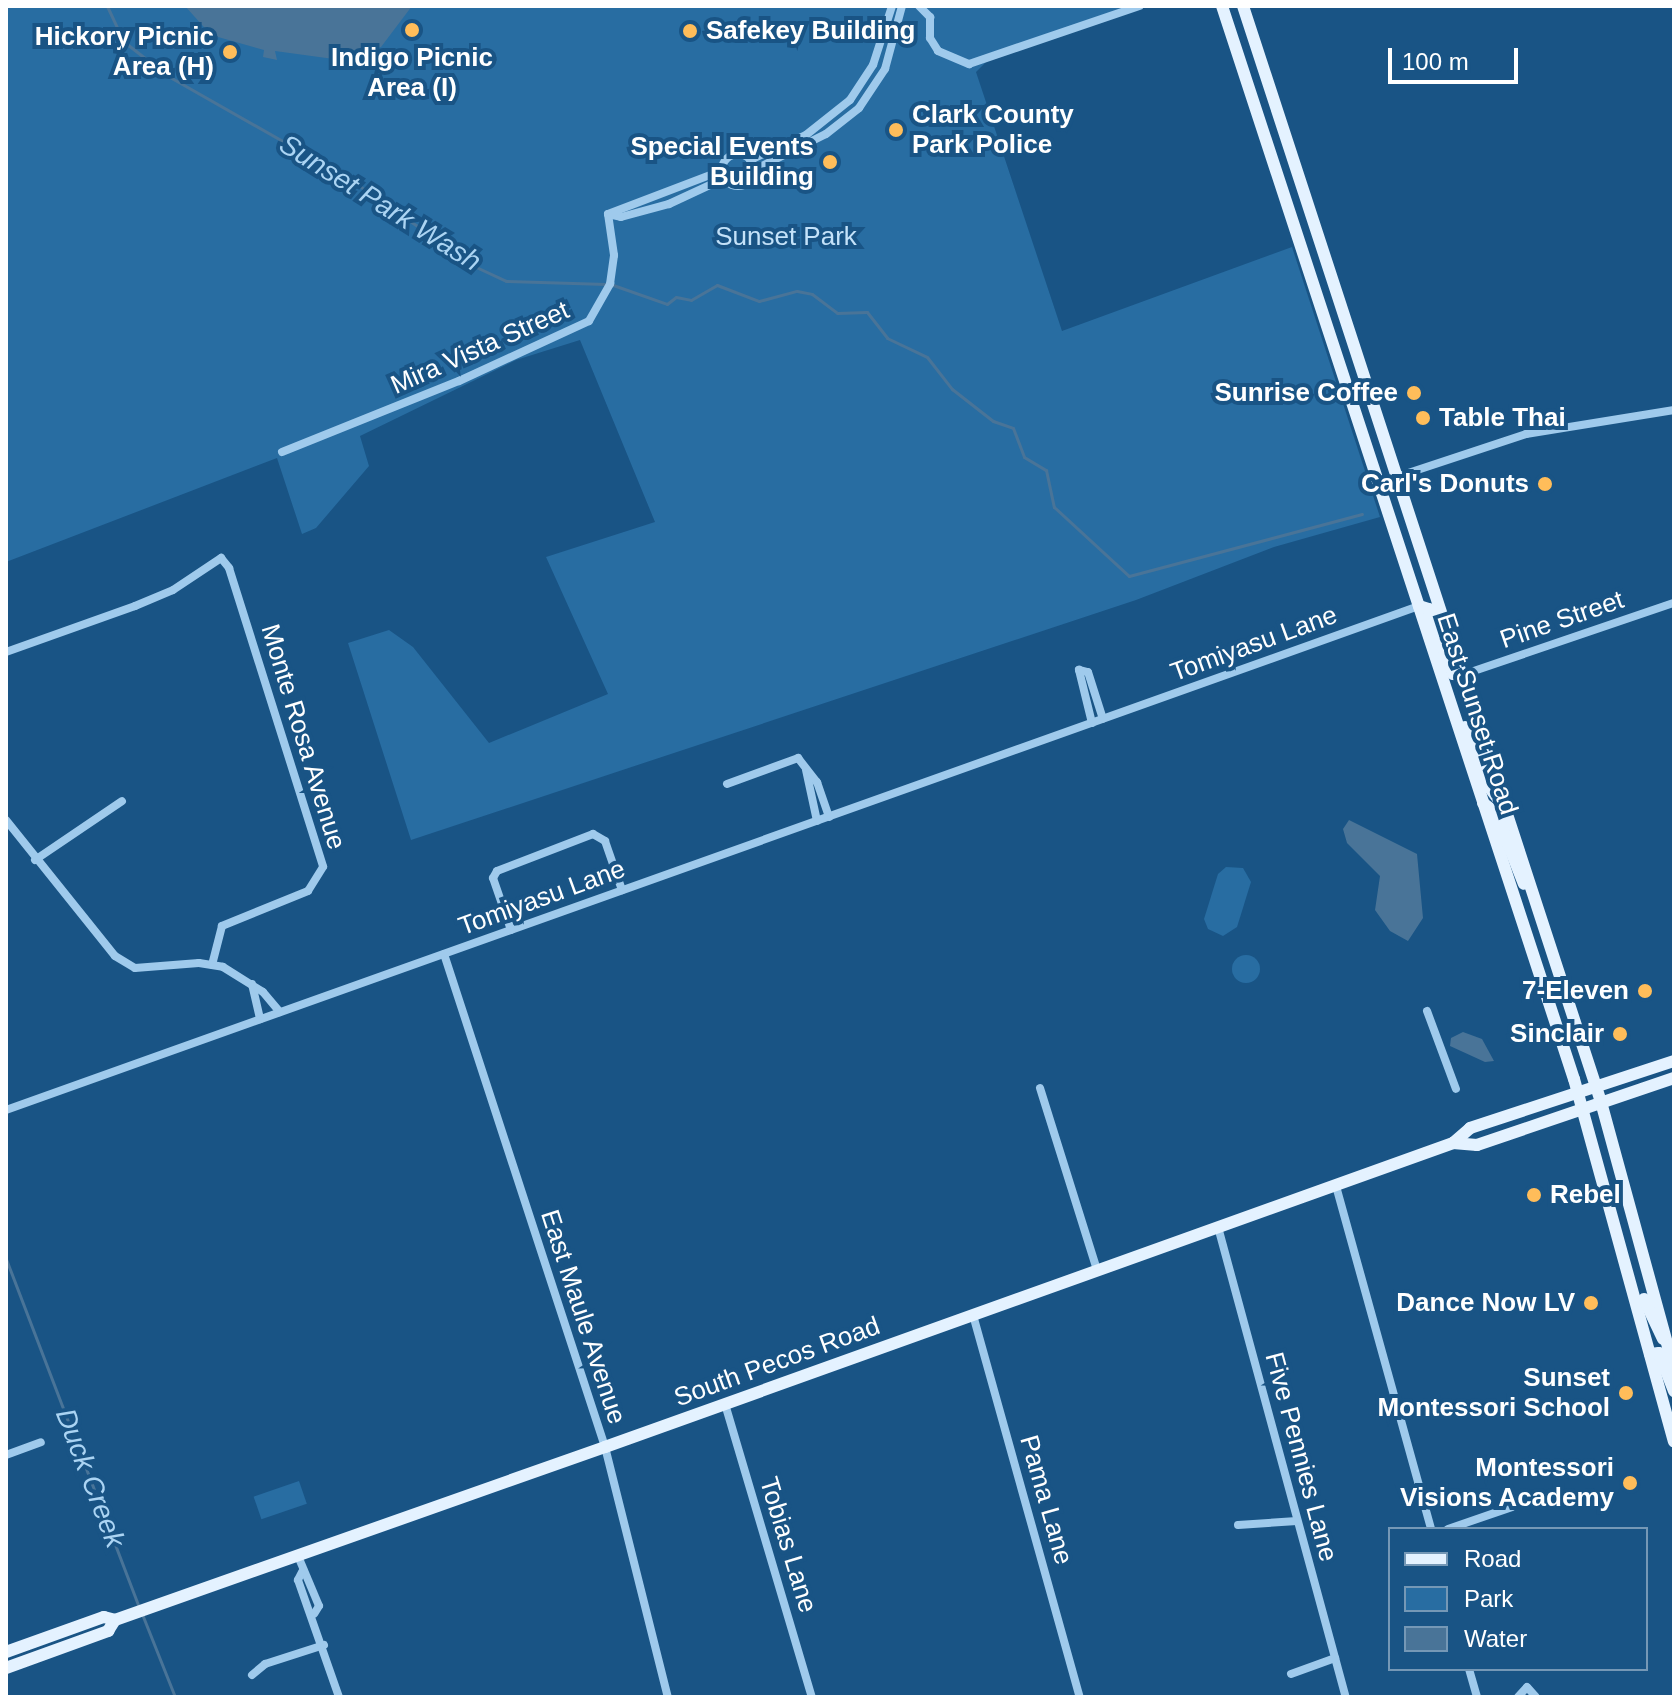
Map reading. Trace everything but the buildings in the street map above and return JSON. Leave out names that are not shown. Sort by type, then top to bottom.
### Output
[{"type":"main road","name":"East Sunset Road","points":[[1222,6],[1583,1108],[1674,1441]]},
{"type":"main road","name":"East Sunset Road","points":[[1243,6],[1601,1102],[1674,1369]]},
{"type":"main road","points":[[1317,296],[1336,290]]},
{"type":"main road","points":[[1419,606],[1429,609],[1453,674],[1462,675]]},
{"type":"main road","points":[[1443,681],[1489,787],[1498,799],[1502,797]]},
{"type":"main road","points":[[1483,803],[1496,813],[1514,867],[1535,899]]},
{"type":"main road","name":"South Pecos Road","points":[[6,1652],[104,1617],[118,1621],[1336,1186],[1453,1143],[1470,1128],[1674,1061]]},
{"type":"main road","name":"South Pecos Road","points":[[1453,1143],[1477,1145],[1674,1078]]},
{"type":"main road","points":[[1627,1270],[1638,1280],[1651,1322],[1666,1339]]},
{"type":"main road","points":[[1650,1354],[1659,1353],[1674,1391]]},
{"type":"main road","points":[[6,1668],[118,1621]]},
{"type":"street","name":"Mira Vista Street","points":[[724,174],[733,155],[750,160],[806,135],[850,100],[873,65],[892,6]]},
{"type":"street","name":"Mira Vista Street","points":[[282,452],[459,381],[589,321],[610,284],[614,255],[608,214],[724,174],[745,184],[754,170],[826,134],[859,108],[885,69],[902,6]]},
{"type":"street","points":[[919,6],[930,17],[930,38],[938,51],[969,64],[1139,6]]},
{"type":"street","points":[[750,160],[754,170]]},
{"type":"street","points":[[1378,483],[1526,434],[1674,410]]},
{"type":"street","name":"Monte Rosa Avenue","points":[[6,652],[135,606],[221,558],[229,568],[323,867],[308,891],[222,926],[212,965]]},
{"type":"street","name":"Pine Street","points":[[1462,675],[1674,603]]},
{"type":"street","name":"Tomiyasu Lane","points":[[6,1110],[1419,606]]},
{"type":"street","points":[[1092,723],[1079,670],[1088,672],[1103,719]]},
{"type":"street","points":[[727,784],[798,758],[817,782],[829,817]]},
{"type":"street","points":[[806,769],[805,785],[817,821]]},
{"type":"street","points":[[35,860],[122,801]]},
{"type":"street","points":[[6,820],[115,956],[135,968],[212,965],[252,984],[280,1012]]},
{"type":"street","points":[[511,930],[493,878],[497,871],[579,839],[601,834],[622,890]]},
{"type":"street","name":"East Maule Avenue","points":[[444,954],[605,1447],[668,1697]]},
{"type":"street","points":[[252,984],[260,1019]]},
{"type":"street","points":[[1427,1011],[1456,1089]]},
{"type":"street","points":[[1040,1088],[1097,1270]]},
{"type":"street","points":[[1336,1186],[1430,1527]]},
{"type":"street","name":"Five Pennies Lane","points":[[1218,1227],[1346,1697]]},
{"type":"street","name":"Pama Lane","points":[[973,1315],[1080,1697]]},
{"type":"street","name":"Tobias Lane","points":[[725,1404],[812,1697]]},
{"type":"street","points":[[6,1455],[41,1442]]},
{"type":"street","points":[[1454,1527],[1512,1507]]},
{"type":"street","points":[[1238,1525],[1265,1527],[1297,1521]]},
{"type":"street","points":[[298,1556],[302,1572],[298,1580],[314,1614],[339,1697]]},
{"type":"street","points":[[252,1675],[265,1664],[324,1645]]},
{"type":"street","points":[[1291,1674],[1335,1658]]},
{"type":"street","points":[[1470,1671],[1477,1697]]},
{"type":"street","points":[[1518,1697],[1527,1687],[1536,1697]]},
{"type":"green space","name":"Sunset Park","points":[[6,6],[1139,6],[987,61],[976,72],[1062,331],[1292,247],[1380,517],[1274,547],[1136,600],[411,840],[348,643],[389,630],[413,647],[489,743],[608,694],[546,557],[655,522],[580,340],[516,360],[360,436],[369,466],[316,528],[302,534],[277,458],[6,562]]},
{"type":"green space","points":[[1226,867],[1243,868],[1251,882],[1237,927],[1223,936],[1208,929],[1204,919],[1218,874]]},
{"type":"green space","points":[[1246,955],[1256,959],[1260,969],[1256,979],[1246,983],[1236,979],[1232,969],[1236,959]]},
{"type":"green space","points":[[299,1481],[307,1504],[261,1519],[254,1497]]},
{"type":"water","points":[[185,6],[412,6],[381,47],[341,60],[275,51],[277,60],[263,57],[264,50],[211,35]]},
{"type":"water","points":[[1349,820],[1417,854],[1423,918],[1408,941],[1390,931],[1375,910],[1380,876],[1347,843],[1343,829]]},
{"type":"water","points":[[1463,1032],[1482,1039],[1494,1061],[1485,1062],[1450,1046],[1451,1038]]},
{"type":"waterway","name":"Sunset Park Wash","points":[[107,6],[123,41],[168,76],[351,180],[476,267],[506,281],[606,284]]},
{"type":"waterway","name":"Sunset Park Wash","points":[[613,285],[667,304],[676,297],[691,300],[717,285],[759,301],[797,291],[812,294],[837,313],[867,312],[887,338],[927,357],[952,389],[993,421],[1013,428],[1024,457],[1046,470],[1054,507],[1129,576],[1362,514]]},
{"type":"waterway","name":"Duck Creek","points":[[6,1259],[139,1607]]},
{"type":"waterway","name":"Duck Creek","points":[[142,1614],[175,1697]]},
{"type":"place","name":"Indigo Picnic Area (I)","points":[[412,30]]},
{"type":"place","name":"Safekey Building","points":[[690,31]]},
{"type":"place","name":"Hickory Picnic Area (H)","points":[[230,52]]},
{"type":"place","name":"Clark County Park Police","points":[[896,130]]},
{"type":"place","name":"Special Events Building","points":[[830,162]]},
{"type":"place","name":"Sunrise Coffee","points":[[1414,393]]},
{"type":"place","name":"Table Thai","points":[[1423,418]]},
{"type":"place","name":"Carl's Donuts","points":[[1545,484]]},
{"type":"place","name":"7-Eleven","points":[[1645,991]]},
{"type":"place","name":"Sinclair","points":[[1620,1034]]},
{"type":"place","name":"Rebel","points":[[1534,1195]]},
{"type":"place","name":"Dance Now LV","points":[[1591,1303]]},
{"type":"place","name":"Sunset Montessori School","points":[[1626,1393]]},
{"type":"place","name":"Montessori Visions Academy","points":[[1630,1483]]}]
